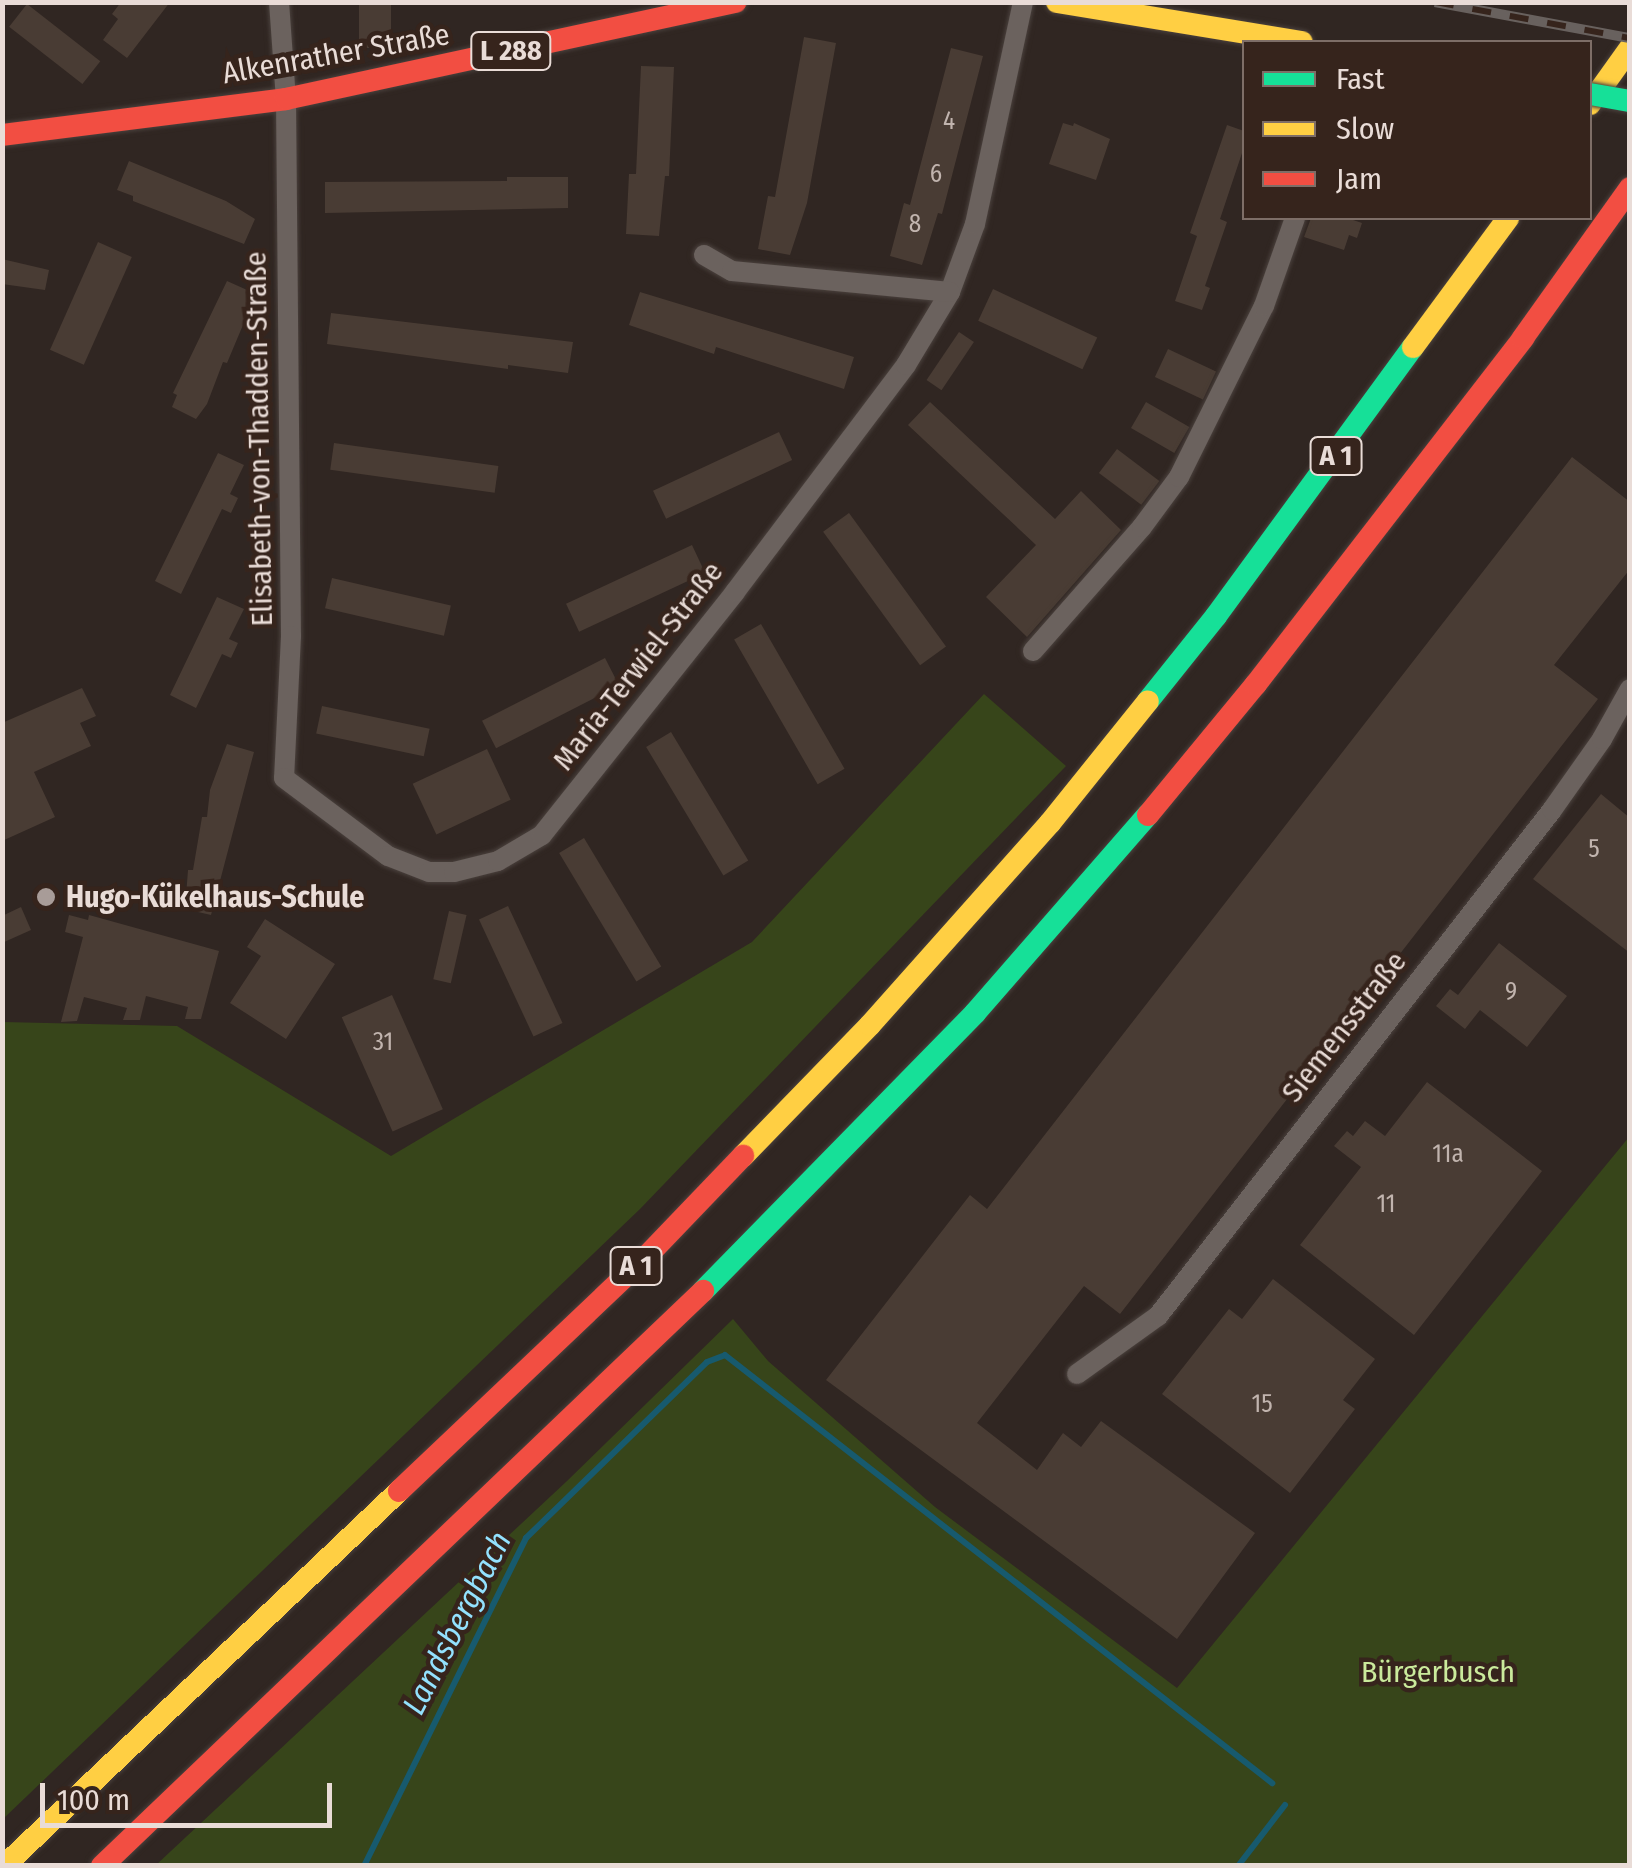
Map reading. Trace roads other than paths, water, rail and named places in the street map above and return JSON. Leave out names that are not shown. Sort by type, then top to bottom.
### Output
[{"type":"main road","name":"Alkenrather Straße","points":[[2,134],[286,99],[736,2]]},
{"type":"main road","points":[[1056,2],[1290,40]]},
{"type":"main road","points":[[1592,101],[1630,48]]},
{"type":"main road","points":[[1592,94],[1630,101]]},
{"type":"main road","name":"A 1","points":[[102,1866],[747,1250],[975,1013],[1099,873],[1256,684],[1523,338],[1630,188]]},
{"type":"main road","name":"A 1","points":[[4,1866],[647,1256],[870,1025],[1050,822],[1205,630],[1507,220]]},
{"type":"street","name":"Elisabeth-von-Thadden-Straße","points":[[280,2],[286,99],[291,636],[284,778]]},
{"type":"street","name":"Maria-Terwiel-Straße","points":[[284,778],[362,840],[409,866],[454,872],[498,861],[542,835],[739,586],[906,365],[950,292],[975,224],[1023,2]]},
{"type":"street","points":[[1033,651],[1142,528],[1179,476],[1264,306],[1294,220]]},
{"type":"street","points":[[704,255],[732,271],[950,292]]},
{"type":"street","name":"Siemensstraße","points":[[1077,1374],[1158,1316],[1552,810],[1602,739],[1630,689]]},
{"type":"waterway","name":"Landsbergbach","points":[[364,1866],[526,1538],[707,1362],[725,1355],[1272,1783]]},
{"type":"waterway","points":[[1238,1866],[1285,1805]]},
{"type":"railway","points":[[1435,2],[1630,38]]},
{"type":"place","name":"Hugo-Kükelhaus-Schule","points":[[46,897]]},
{"type":"park label","name":"Bürgerbusch","points":[[1438,1672]]}]
